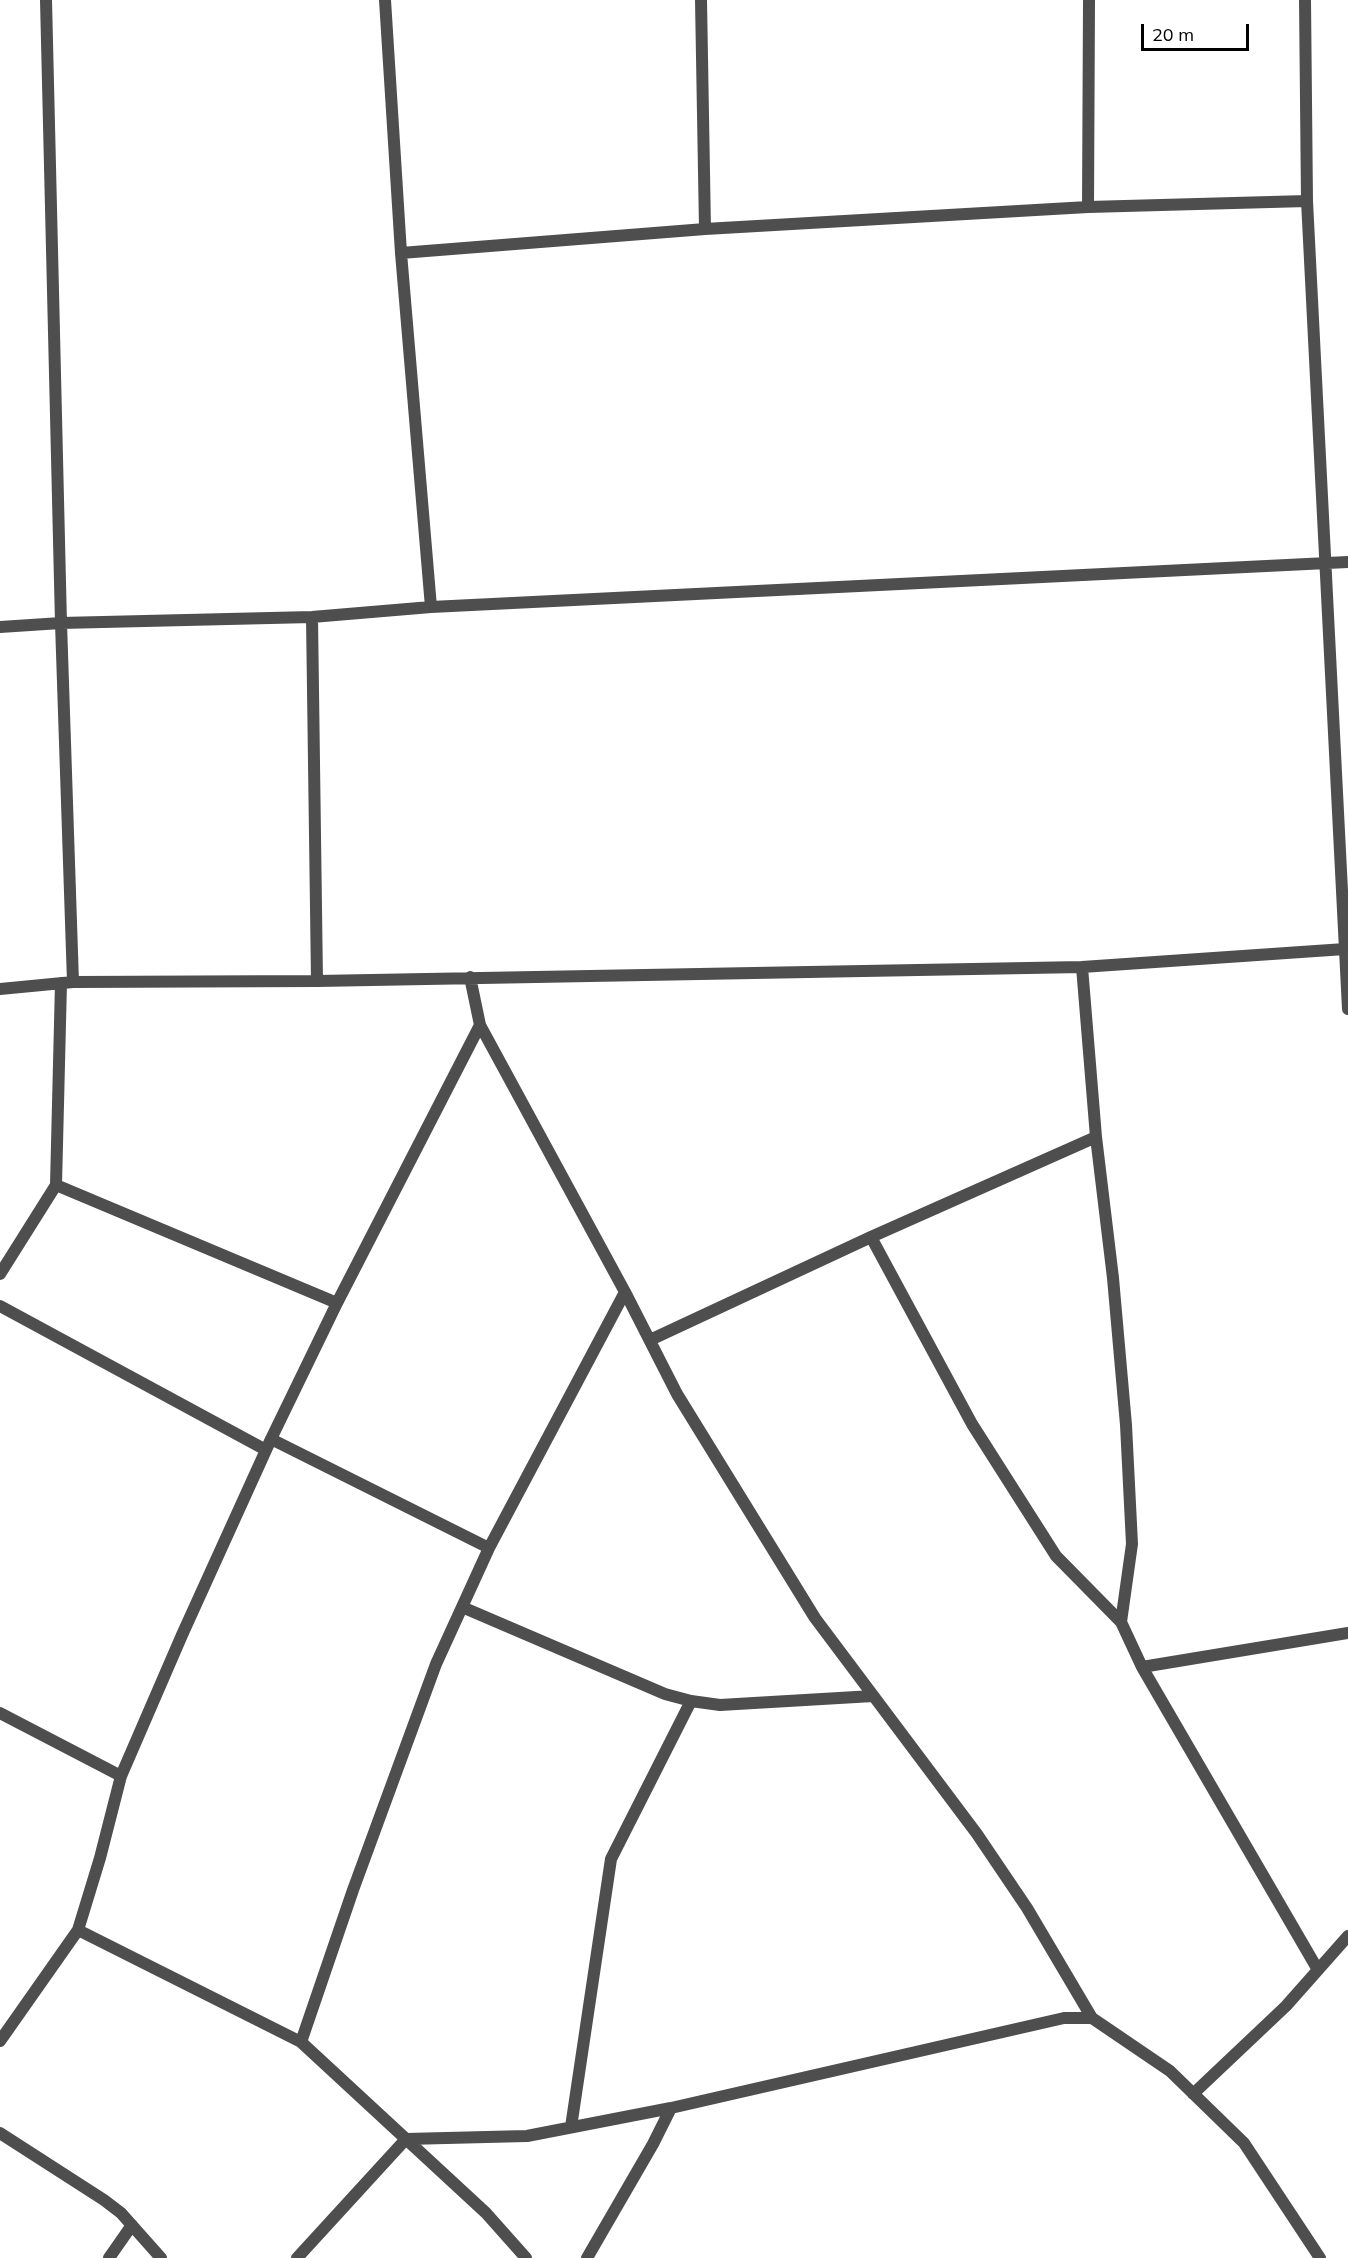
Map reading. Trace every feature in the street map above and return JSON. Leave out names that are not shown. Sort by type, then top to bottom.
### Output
[{"type":"street","points":[[0,1274],[56,1185],[67,982],[46,0]]},
{"type":"street","points":[[385,0],[401,253],[431,607]]},
{"type":"street","points":[[701,0],[705,229]]},
{"type":"street","points":[[1088,207],[1089,0]]},
{"type":"street","points":[[1305,0],[1307,201],[1348,1008]]},
{"type":"street","points":[[401,253],[705,229],[1088,207],[1307,201]]},
{"type":"street","points":[[0,627],[61,623],[312,617],[431,607],[1348,562]]},
{"type":"street","points":[[312,617],[317,981]]},
{"type":"street","points":[[0,989],[67,982],[317,981],[1082,967],[1345,950]]},
{"type":"street","points":[[1082,967],[1096,1137],[1113,1278],[1126,1425],[1132,1544],[1121,1622]]},
{"type":"street","points":[[470,977],[480,1025],[625,1292],[677,1394],[815,1618],[977,1834],[1010,1882],[1092,2018],[1170,2071],[1244,2142],[1320,2258]]},
{"type":"street","points":[[0,2041],[78,1930],[100,1858],[121,1776],[196,1604],[337,1303],[480,1025]]},
{"type":"street","points":[[650,1340],[871,1237],[1096,1137]]},
{"type":"street","points":[[56,1185],[337,1303]]},
{"type":"street","points":[[871,1237],[972,1424],[1056,1556],[1121,1622],[1142,1667],[1318,1970]]},
{"type":"street","points":[[301,2042],[353,1890],[436,1664],[489,1548],[625,1292]]},
{"type":"street","points":[[0,1306],[269,1445],[489,1548]]},
{"type":"street","points":[[462,1607],[665,1694],[691,1701],[720,1705],[873,1696]]},
{"type":"street","points":[[1142,1667],[1348,1633]]},
{"type":"street","points":[[572,2127],[611,1859],[691,1701]]},
{"type":"street","points":[[0,1713],[121,1776]]},
{"type":"street","points":[[78,1930],[301,2042],[486,2213],[526,2258]]},
{"type":"street","points":[[1193,2094],[1286,2006],[1348,1936]]},
{"type":"street","points":[[297,2258],[406,2139],[527,2136],[671,2108],[1064,2018],[1092,2018]]},
{"type":"street","points":[[587,2258],[653,2144],[671,2108]]},
{"type":"street","points":[[0,2133],[89,2189],[121,2213],[161,2258]]},
{"type":"street","points":[[109,2258],[132,2225]]}]
